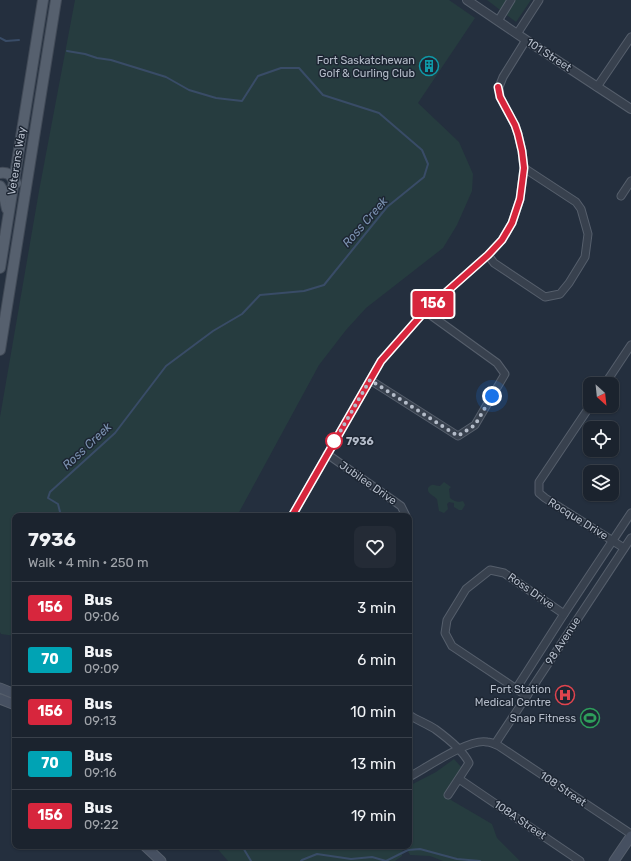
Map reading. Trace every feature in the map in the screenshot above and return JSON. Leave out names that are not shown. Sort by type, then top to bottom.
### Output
[{"type":"main road","name":"Veterans Way","points":[[0,268],[43,0]]},
{"type":"main road","name":"Veterans Way","points":[[0,350],[56,0]]},
{"type":"main road","points":[[0,173],[8,173],[24,194]]},
{"type":"main road","points":[[0,186],[3,191],[8,210],[8,217]]},
{"type":"main road","points":[[0,688],[12,693]]},
{"type":"main road","points":[[0,699],[12,705]]},
{"type":"main road","points":[[614,861],[631,835]]},
{"type":"main road","points":[[148,849],[161,861]]},
{"type":"street","name":"101 Street","points":[[467,0],[631,109]]},
{"type":"street","points":[[498,20],[511,0]]},
{"type":"street","points":[[517,34],[539,0]]},
{"type":"street","points":[[597,87],[631,37]]},
{"type":"street","points":[[294,513],[381,361],[425,311],[488,255],[509,230],[516,214],[520,199],[524,168],[518,134],[515,125],[500,97],[498,87],[526,40]]},
{"type":"street","points":[[488,255],[494,263],[545,297],[560,294],[569,283],[585,257],[588,234],[579,205],[524,168]]},
{"type":"street","points":[[621,196],[631,180]]},
{"type":"street","points":[[370,380],[458,436],[475,425],[505,374],[497,363],[425,311]]},
{"type":"street","points":[[610,377],[631,345]]},
{"type":"street","name":"Rocque Drive","points":[[585,413],[539,482],[539,493],[624,548]]},
{"type":"street","name":"Jubilee Drive","points":[[327,454],[401,506],[404,513]]},
{"type":"street","points":[[516,689],[631,513]]},
{"type":"street","name":"98 Avenue","points":[[495,744],[631,538]]},
{"type":"street","name":"Ross Drive","points":[[527,696],[452,646],[445,633],[447,620],[466,589],[490,570],[504,573],[564,614]]},
{"type":"street","points":[[412,717],[434,728],[459,749],[467,758],[469,763],[448,796]]},
{"type":"street","points":[[412,775],[459,749],[478,742],[487,741],[495,744]]},
{"type":"street","name":"108 Street","points":[[495,744],[631,835]]},
{"type":"street","name":"108A Street","points":[[459,778],[580,861]]},
{"type":"green space","points":[[75,0],[449,0],[475,18],[418,103],[459,142],[473,174],[472,191],[457,225],[443,248],[366,308],[346,330],[319,365],[239,513],[12,513],[12,636],[1,634],[0,632],[0,417],[39,191]]},
{"type":"green space","points":[[487,0],[531,0],[516,22]]},
{"type":"green space","points":[[444,482],[451,487],[449,489],[450,498],[459,502],[463,501],[465,505],[462,510],[454,507],[454,503],[449,502],[447,504],[448,509],[444,513],[439,511],[437,499],[429,493],[428,488],[432,485],[440,486]]},
{"type":"green space","points":[[454,759],[463,769],[447,795],[451,800],[492,824],[497,838],[520,861],[443,861],[430,856],[410,855],[407,849],[412,849],[412,784],[436,772]]},
{"type":"green space","points":[[218,849],[403,849],[402,856],[395,861],[228,861]]},
{"type":"waterway","name":"Ross Creek","points":[[0,38],[6,41],[19,40]]},
{"type":"waterway","name":"Ross Creek","points":[[60,513],[58,504],[48,498],[50,492],[115,433],[166,366],[213,331],[242,314],[260,295],[304,291],[324,285],[387,207],[424,177],[428,164],[422,150],[379,113],[323,95],[299,68],[281,68],[258,76],[242,101],[216,98],[189,90],[166,77],[111,60],[67,51]]},
{"type":"waterway","name":"Ross Creek","points":[[244,849],[251,861]]},
{"type":"waterway","name":"Ross Creek","points":[[301,861],[317,854],[351,859],[372,857],[386,861],[408,850],[420,849],[457,859],[480,861]]},
{"type":"bus line","name":"156","points":[[294,513],[381,361],[425,311],[488,255],[509,230],[516,214],[520,199],[524,168],[518,134],[515,125],[500,97],[498,87]]},
{"type":"place","name":"Fort Saskatchewan Golf & Curling Club","points":[[429,66]]},
{"type":"place","name":"7936","points":[[334,441]]},
{"type":"place","name":"Fort Station Medical Centre","points":[[565,695]]},
{"type":"place","name":"Snap Fitness","points":[[590,718]]},
{"type":"route","points":[[334,441],[370,380],[458,436],[475,425],[492,396]]}]
